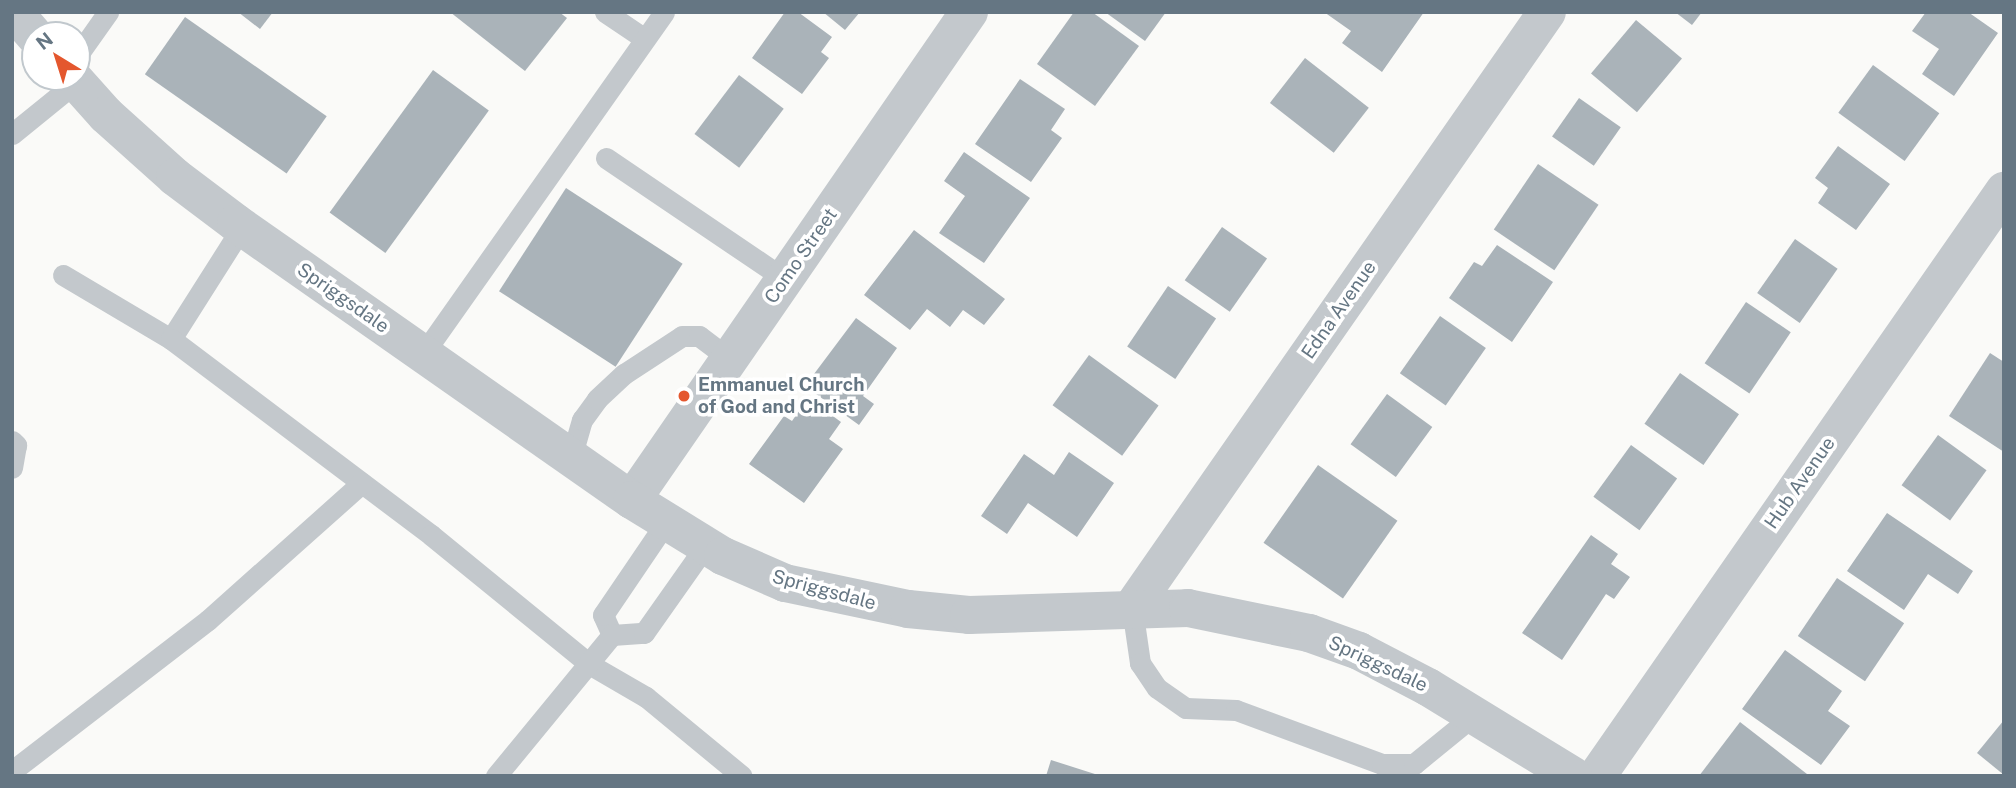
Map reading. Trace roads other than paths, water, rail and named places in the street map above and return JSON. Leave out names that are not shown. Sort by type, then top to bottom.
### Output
[{"type":"street","name":"Como Street","points":[[632,499],[970,12]]},
{"type":"street","name":"Edna Avenue","points":[[1132,608],[1547,12]]},
{"type":"street","name":"Spriggsdale","points":[[88,91],[106,116],[174,177],[242,227],[632,499],[706,545],[785,583],[908,610],[969,615],[1132,608],[1201,610],[1310,633],[1359,651],[1474,715],[1573,776]]},
{"type":"street","name":"Hub Avenue","points":[[1597,776],[2004,191]]},
{"type":"lane","points":[[91,43],[108,12]]},
{"type":"lane","points":[[605,12],[645,39]]},
{"type":"lane","points":[[423,354],[664,12]]},
{"type":"lane","points":[[12,134],[56,91]]},
{"type":"lane","points":[[606,158],[785,279]]},
{"type":"lane","points":[[171,339],[242,227]]},
{"type":"lane","points":[[63,275],[171,339],[362,483],[589,664],[646,697],[742,776]]},
{"type":"lane","points":[[571,458],[582,420],[597,399],[624,374],[682,337],[699,336],[729,359]]},
{"type":"lane","points":[[12,441],[16,445],[12,468]]},
{"type":"lane","points":[[12,771],[208,620],[362,483]]},
{"type":"lane","points":[[612,635],[603,615],[667,521]]},
{"type":"lane","points":[[496,776],[612,635],[644,633],[706,545]]},
{"type":"lane","points":[[1132,608],[1140,663],[1157,688],[1186,708],[1236,710],[1382,764],[1415,770],[1474,715]]},
{"type":"place","name":"Emmanuel Church of God and Christ","points":[[684,396]]}]
